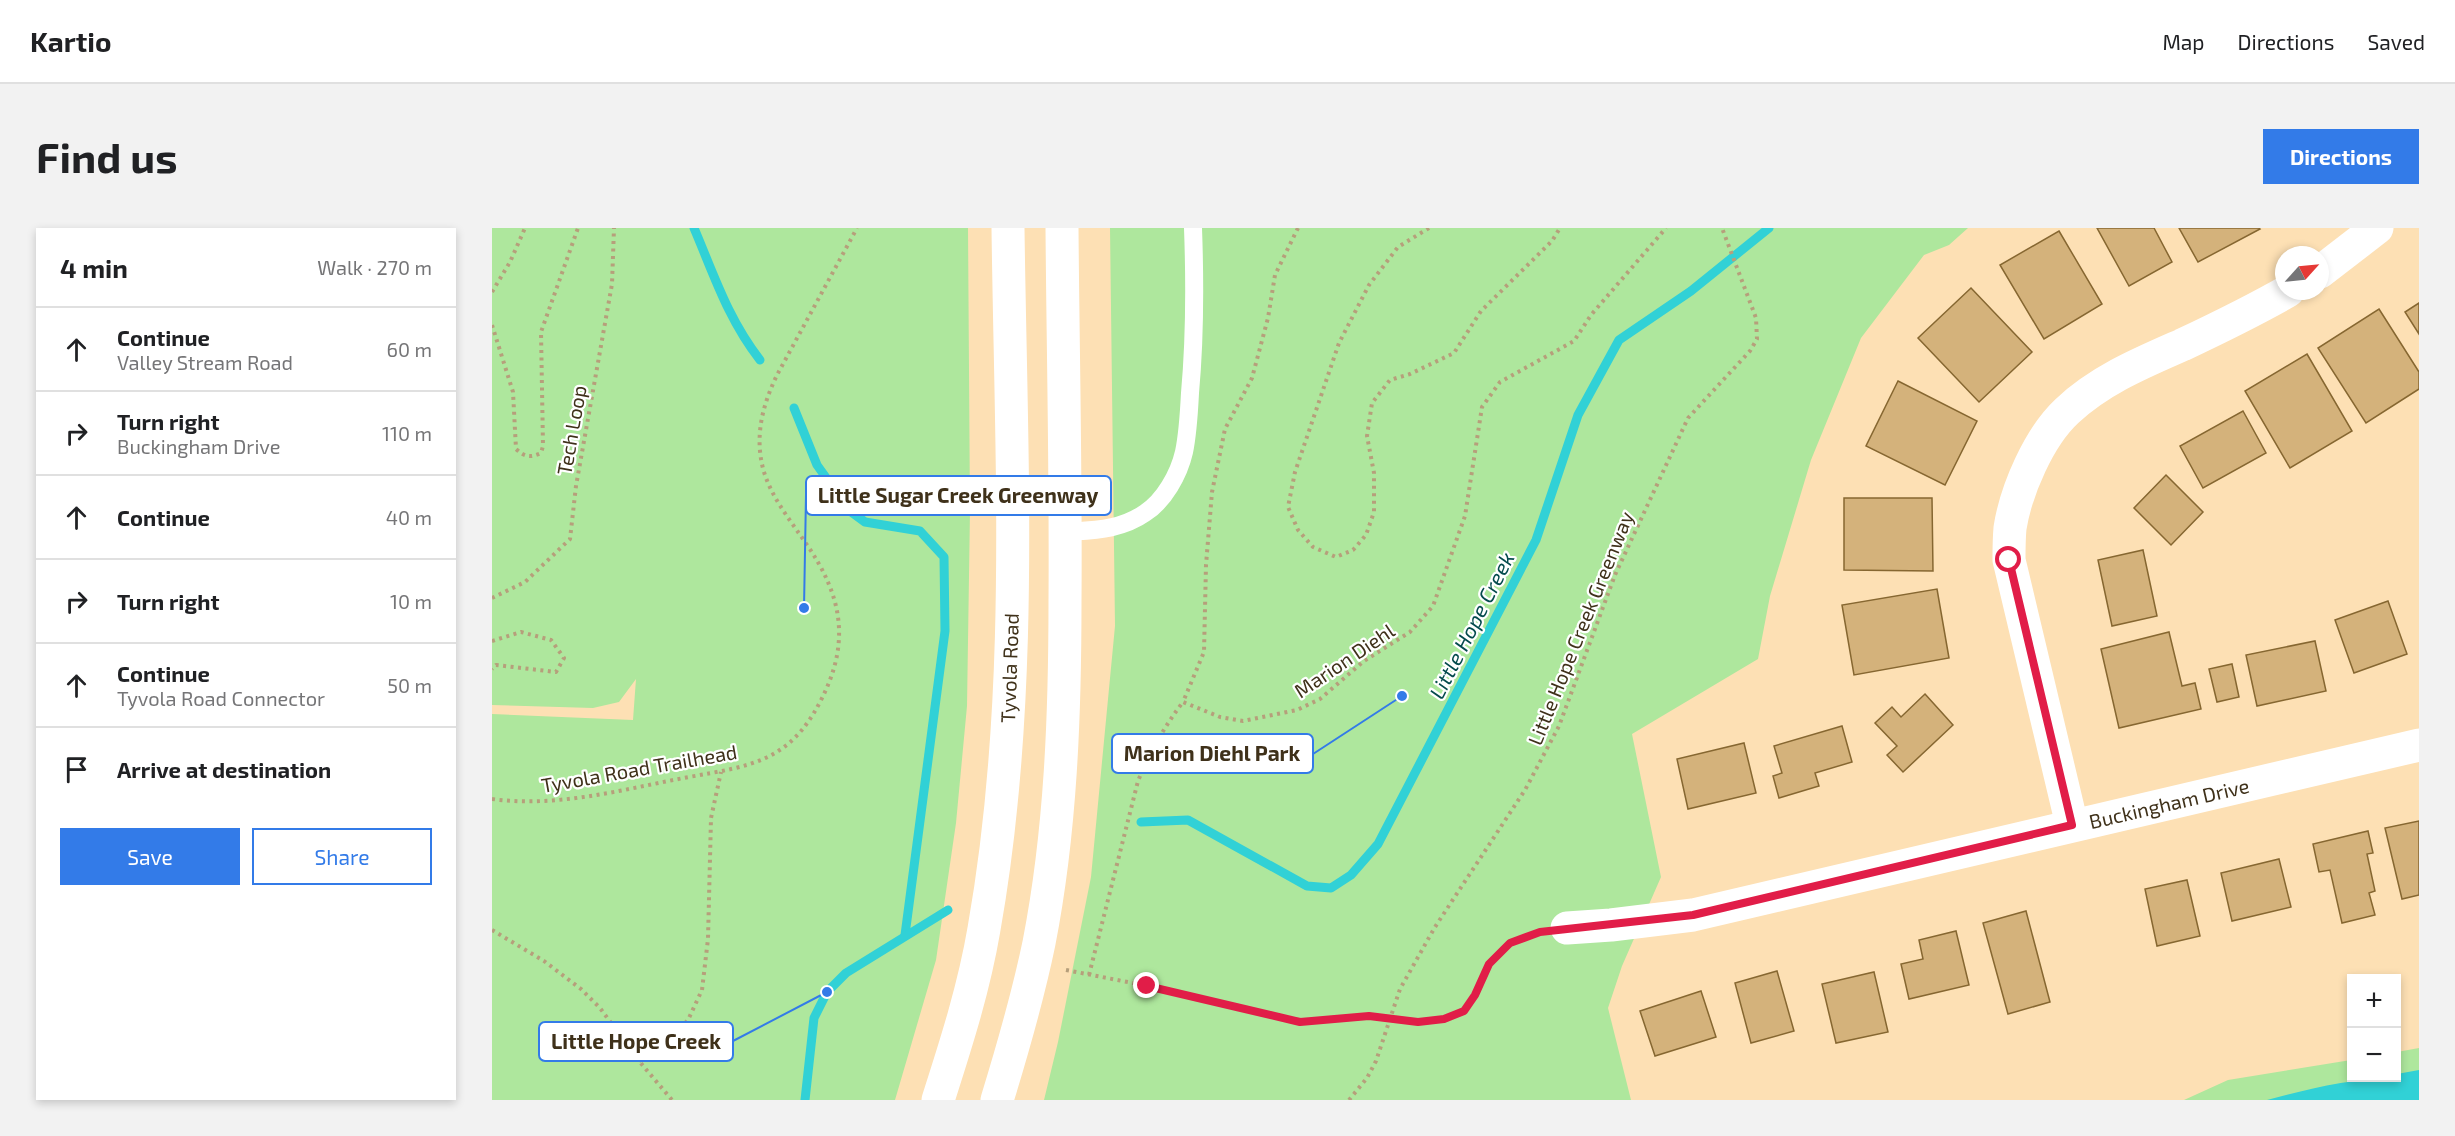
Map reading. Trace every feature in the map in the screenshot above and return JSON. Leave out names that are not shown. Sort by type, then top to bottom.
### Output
[{"type":"main road","name":"Tyvola Road","points":[[938,1100],[963,1022],[984,931],[1005,769],[1010,670],[1012,542],[1008,228]]},
{"type":"main road","points":[[997,1100],[1017,1036],[1039,942],[1053,846],[1062,740],[1066,532],[1062,228]]},
{"type":"main road","points":[[2329,265],[2377,228]]},
{"type":"main road","points":[[2072,825],[2009,560],[2010,528],[2022,486],[2040,446],[2066,412],[2097,387],[2126,370],[2247,315],[2275,299]]},
{"type":"main road","name":"Buckingham Drive","points":[[1567,928],[1693,915],[2419,745]]},
{"type":"lane","points":[[1066,532],[1111,528],[1144,514],[1158,501],[1179,467],[1186,440],[1192,373],[1193,228]]},
{"type":"path","points":[[492,292],[510,262],[525,228]]},
{"type":"path","name":"Tech Loop","points":[[492,325],[513,392],[516,449],[523,455],[531,457],[541,453],[543,446],[542,332],[578,228]]},
{"type":"path","name":"Tech Loop","points":[[492,598],[525,582],[570,539],[576,486],[612,284],[614,228]]},
{"type":"path","name":"Tyvola Road Trailhead","points":[[492,799],[522,802],[573,799],[721,772],[769,757],[790,743],[806,726],[833,675],[840,624],[832,589],[818,560],[781,506],[769,484],[761,457],[760,426],[768,393],[857,228]]},
{"type":"path","points":[[1089,975],[1138,781],[1166,724],[1183,702],[1204,652],[1206,565],[1212,492],[1225,429],[1252,378],[1268,318],[1275,275],[1298,228]]},
{"type":"path","points":[[1429,228],[1398,247],[1369,285],[1339,343],[1295,472],[1288,507],[1294,522],[1313,547],[1336,557],[1353,550],[1366,535],[1374,512],[1374,473],[1367,435],[1372,403],[1389,380],[1410,374],[1454,352],[1481,311],[1552,241],[1560,228]]},
{"type":"path","name":"Marion Diehl","points":[[1183,702],[1220,717],[1243,721],[1298,710],[1320,699],[1364,661],[1410,632],[1433,606],[1465,516],[1482,407],[1500,382],[1574,341],[1591,315],[1666,228]]},
{"type":"path","name":"Little Hope Creek Greenway","points":[[1349,1100],[1367,1078],[1376,1061],[1400,989],[1435,927],[1525,790],[1559,726],[1615,575],[1688,418],[1750,351],[1757,339],[1756,318],[1722,228]]},
{"type":"path","points":[[492,641],[521,632],[551,640],[564,658],[556,672],[496,665],[492,669]]},
{"type":"path","points":[[639,1061],[665,1044],[688,1020],[702,990],[708,939],[711,818],[721,772]]},
{"type":"path","points":[[1056,968],[1174,991],[1300,1022],[1348,1017],[1389,1017],[1418,1022],[1444,1019],[1464,1011],[1475,995],[1489,964],[1510,943],[1540,932],[1567,928]]},
{"type":"path","points":[[492,930],[544,961],[581,989],[600,1008],[639,1061],[672,1100]]},
{"type":"green space","points":[[492,228],[968,228],[970,511],[967,706],[956,823],[936,960],[895,1100],[492,1100],[492,714],[633,720],[636,679],[619,702],[593,708],[492,705]]},
{"type":"green space","points":[[1110,228],[1968,228],[1949,245],[1924,255],[1861,338],[1811,460],[1770,596],[1758,659],[1632,734],[1661,877],[1622,966],[1608,1008],[1631,1100],[1044,1100],[1091,877],[1115,626]]},
{"type":"green space","points":[[2419,1048],[2419,1100],[2184,1100],[2228,1080],[2347,1061],[2347,1082],[2401,1082],[2401,1051]]},
{"type":"water","points":[[2419,1070],[2419,1100],[2267,1100],[2347,1082],[2401,1082],[2401,1073]]},
{"type":"building","points":[[2097,228],[2154,228],[2172,262],[2129,286]]},
{"type":"building","points":[[2179,228],[2259,228],[2260,229],[2198,262]]},
{"type":"building","points":[[2059,231],[2102,304],[2044,339],[2000,265]]},
{"type":"building","points":[[1971,288],[2032,352],[1979,402],[1918,338]]},
{"type":"building","points":[[2419,303],[2419,334],[2405,312]]},
{"type":"building","points":[[2379,309],[2419,372],[2419,389],[2366,423],[2318,348]]},
{"type":"building","points":[[2307,354],[2352,431],[2290,468],[2245,391]]},
{"type":"building","points":[[1898,381],[1977,421],[1945,485],[1866,446]]},
{"type":"building","points":[[2243,411],[2266,453],[2203,488],[2180,446]]},
{"type":"building","points":[[2166,475],[2203,512],[2171,545],[2134,508]]},
{"type":"building","points":[[1844,498],[1932,498],[1933,571],[1844,570]]},
{"type":"building","points":[[2143,550],[2157,616],[2112,626],[2098,560]]},
{"type":"building","points":[[1937,589],[1949,658],[1854,675],[1842,605]]},
{"type":"building","points":[[2388,601],[2407,654],[2354,673],[2335,620]]},
{"type":"building","points":[[2169,632],[2182,686],[2195,683],[2201,709],[2119,728],[2101,649]]},
{"type":"building","points":[[2315,641],[2326,691],[2257,706],[2246,655]]},
{"type":"building","points":[[2232,664],[2239,697],[2217,702],[2209,669]]},
{"type":"building","points":[[1925,694],[1953,725],[1903,772],[1887,755],[1897,746],[1875,723],[1892,707],[1901,717]]},
{"type":"building","points":[[1842,726],[1852,762],[1815,773],[1819,786],[1779,798],[1773,776],[1782,773],[1774,746]]},
{"type":"building","points":[[1744,743],[1756,793],[1688,809],[1677,759]]},
{"type":"building","points":[[2419,821],[2419,895],[2402,899],[2385,828]]},
{"type":"building","points":[[2368,831],[2373,853],[2367,854],[2375,891],[2369,893],[2375,915],[2342,923],[2330,870],[2319,872],[2313,844]]},
{"type":"building","points":[[2279,859],[2291,907],[2232,921],[2221,873]]},
{"type":"building","points":[[2187,880],[2200,936],[2157,946],[2145,889]]},
{"type":"building","points":[[2026,911],[2050,1002],[2008,1014],[1983,923]]},
{"type":"building","points":[[1956,931],[1969,985],[1909,999],[1901,964],[1923,959],[1919,940]]},
{"type":"building","points":[[1777,971],[1794,1031],[1751,1043],[1735,983]]},
{"type":"building","points":[[1874,972],[1888,1032],[1836,1043],[1822,984]]},
{"type":"building","points":[[1701,991],[1716,1037],[1655,1056],[1640,1011]]},
{"type":"waterway","points":[[694,228],[730,313],[760,360]]},
{"type":"waterway","name":"Little Hope Creek","points":[[1141,822],[1188,820],[1307,886],[1331,888],[1351,875],[1378,844],[1536,540],[1578,415],[1619,340],[1691,291],[1769,228]]},
{"type":"waterway","points":[[794,408],[817,465],[850,511],[865,522],[920,531],[944,557],[945,631],[905,935]]},
{"type":"waterway","name":"Little Hope Creek","points":[[805,1100],[814,1018],[827,992],[846,973],[948,910]]},
{"type":"place","name":"Little Sugar Creek Greenway","points":[[804,608]]},
{"type":"place","name":"Marion Diehl Park","points":[[1402,696]]},
{"type":"place","name":"Little Hope Creek","points":[[827,992]]},
{"type":"route","points":[[1147,986],[1300,1022],[1369,1016],[1418,1022],[1444,1019],[1464,1011],[1475,995],[1489,964],[1510,943],[1540,932],[1693,915],[2072,825],[2009,560]]}]
